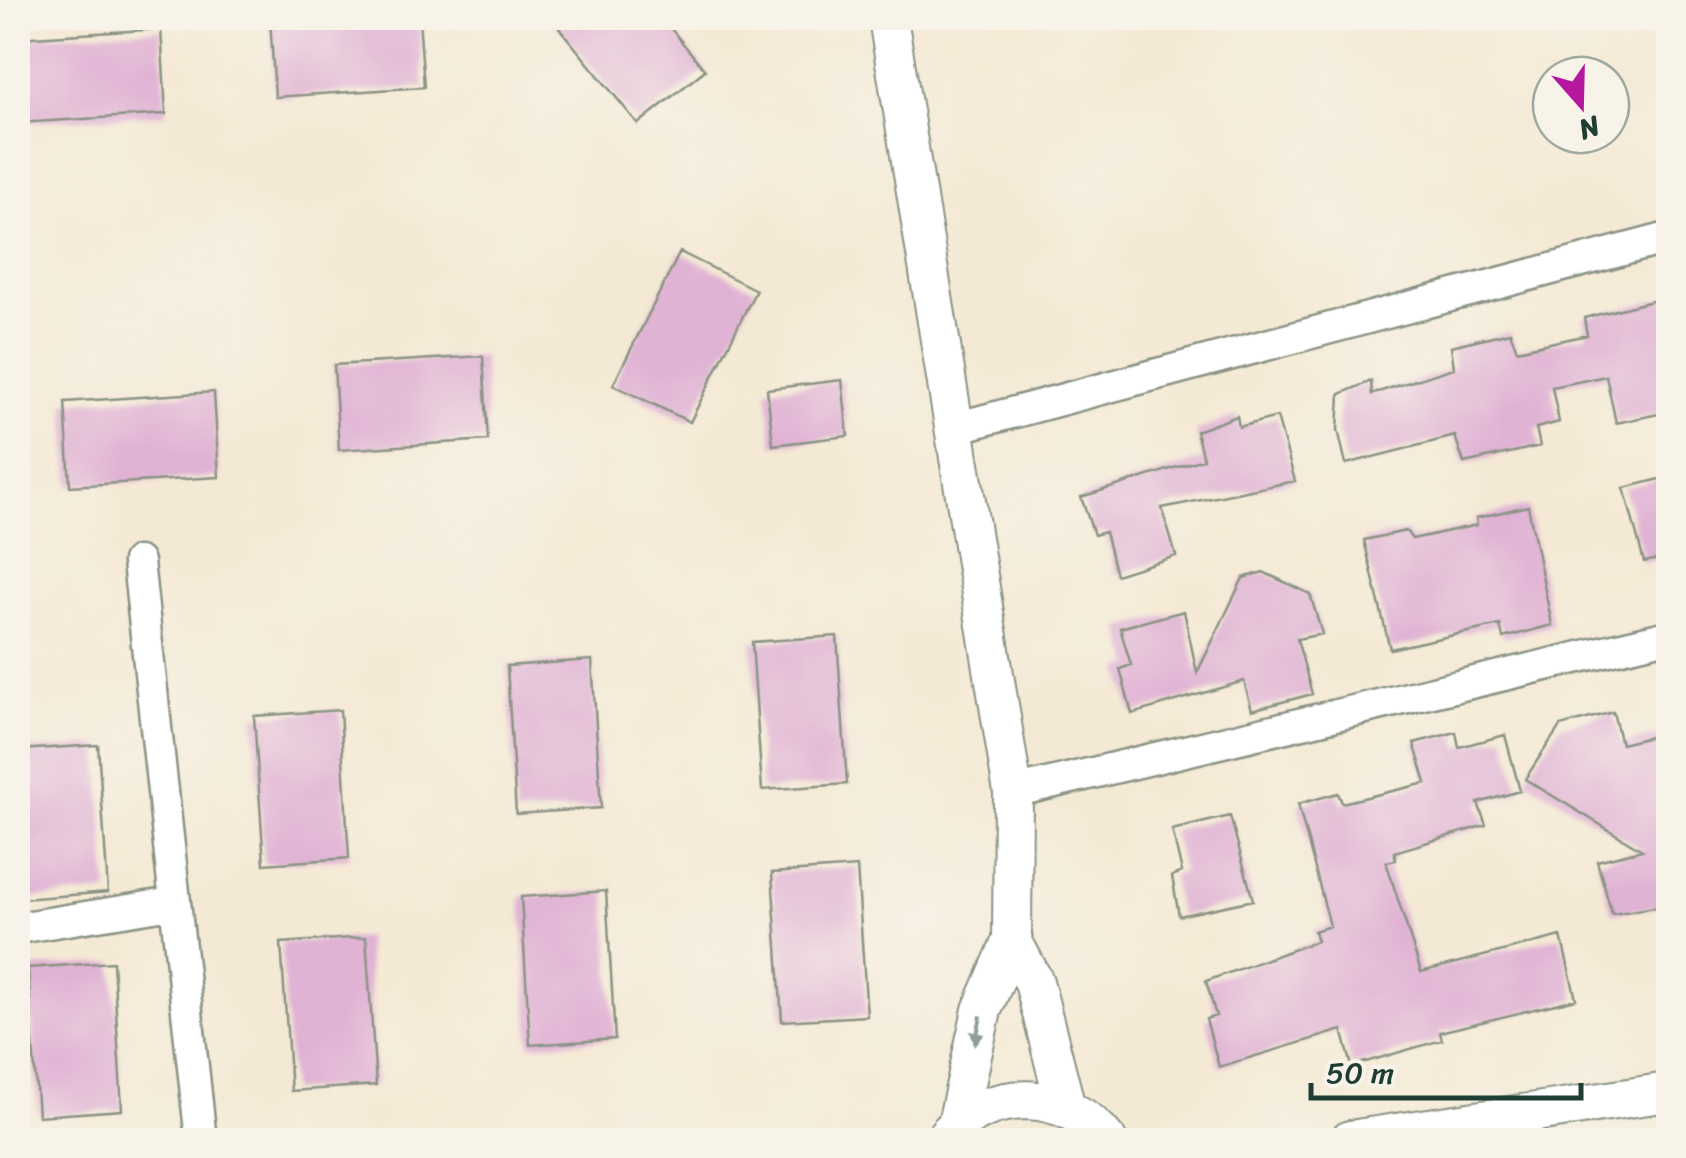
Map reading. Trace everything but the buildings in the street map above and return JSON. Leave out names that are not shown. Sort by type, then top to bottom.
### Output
[{"type":"street","points":[[888,18],[1012,792],[1012,940],[982,1010],[949,1132]]},
{"type":"street","points":[[955,428],[1668,238]]},
{"type":"street","points":[[138,562],[172,903],[201,1140]]},
{"type":"street","points":[[1012,792],[1668,636]]},
{"type":"street","points":[[18,928],[172,903]]},
{"type":"street","points":[[1012,940],[1034,982],[1066,1108]]},
{"type":"street","points":[[1350,1140],[1668,1092]]},
{"type":"street","points":[[949,1132],[1003,1101],[1029,1099],[1066,1108],[1112,1140]]}]
